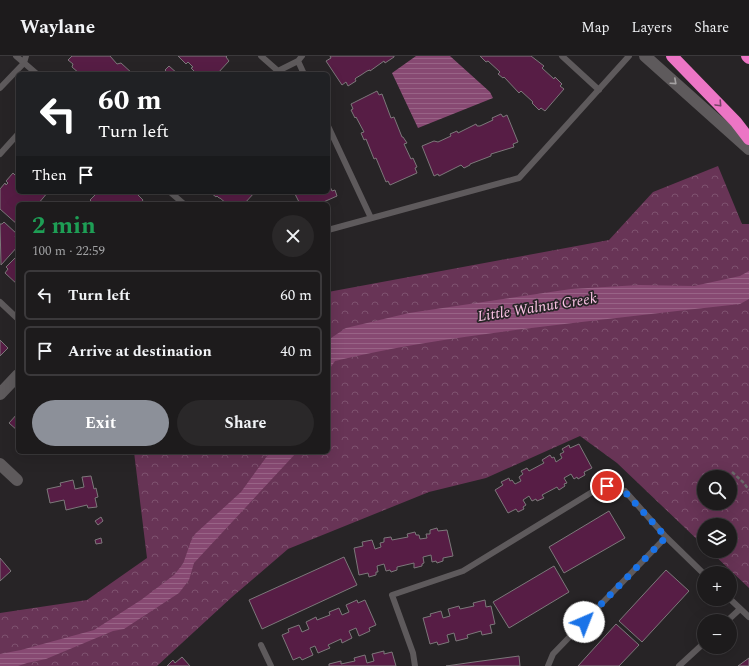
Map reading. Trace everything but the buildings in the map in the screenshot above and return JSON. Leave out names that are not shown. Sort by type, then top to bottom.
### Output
[{"type":"highway","points":[[672,56],[736,122],[749,139]]},
{"type":"main road","points":[[645,56],[749,149]]},
{"type":"main road","points":[[0,394],[16,377]]},
{"type":"main road","points":[[0,464],[17,480]]},
{"type":"lane","points":[[16,56],[35,72]]},
{"type":"lane","points":[[0,88],[24,63],[26,56]]},
{"type":"lane","points":[[261,56],[275,72]]},
{"type":"lane","points":[[562,56],[599,90]]},
{"type":"lane","points":[[330,229],[519,178],[629,56]]},
{"type":"lane","points":[[278,72],[300,59],[303,72]]},
{"type":"lane","points":[[330,130],[371,218]]},
{"type":"lane","points":[[0,154],[16,136]]},
{"type":"lane","points":[[172,194],[182,202]]},
{"type":"lane","points":[[0,302],[16,317]]},
{"type":"lane","points":[[415,666],[413,653],[392,595],[464,571],[597,489],[607,486],[625,492],[666,537],[697,567]]},
{"type":"lane","points":[[548,666],[553,654],[666,537]]},
{"type":"lane","points":[[737,606],[749,617]]},
{"type":"lane","points":[[735,614],[740,609]]},
{"type":"lane","points":[[261,645],[271,666]]},
{"type":"lane","points":[[679,666],[697,649]]},
{"type":"path","points":[[737,477],[749,490]]},
{"type":"green space","points":[[718,166],[742,224],[749,224],[749,588],[737,577],[737,566],[726,566],[717,558],[737,558],[737,518],[697,518],[697,539],[617,463],[580,436],[486,478],[429,492],[288,549],[232,597],[157,666],[0,666],[0,613],[87,600],[147,558],[134,454],[330,454],[330,292],[609,240],[653,192]]},
{"type":"water","points":[[416,56],[450,56],[490,92],[493,98],[418,128],[392,73]]},
{"type":"water","name":"Little Walnut Creek","points":[[749,271],[749,299],[740,304],[604,319],[429,342],[335,361],[330,368],[330,339],[346,328],[409,313],[571,289],[639,285],[694,286],[740,276]]},
{"type":"water","points":[[269,454],[295,454],[194,563],[189,580],[179,593],[124,629],[113,631],[46,659],[18,666],[0,666],[0,654],[21,650],[94,630],[141,600],[174,575],[183,564],[195,534],[241,492]]},
{"type":"route","points":[[584,622],[666,537],[625,492],[607,486]]}]
